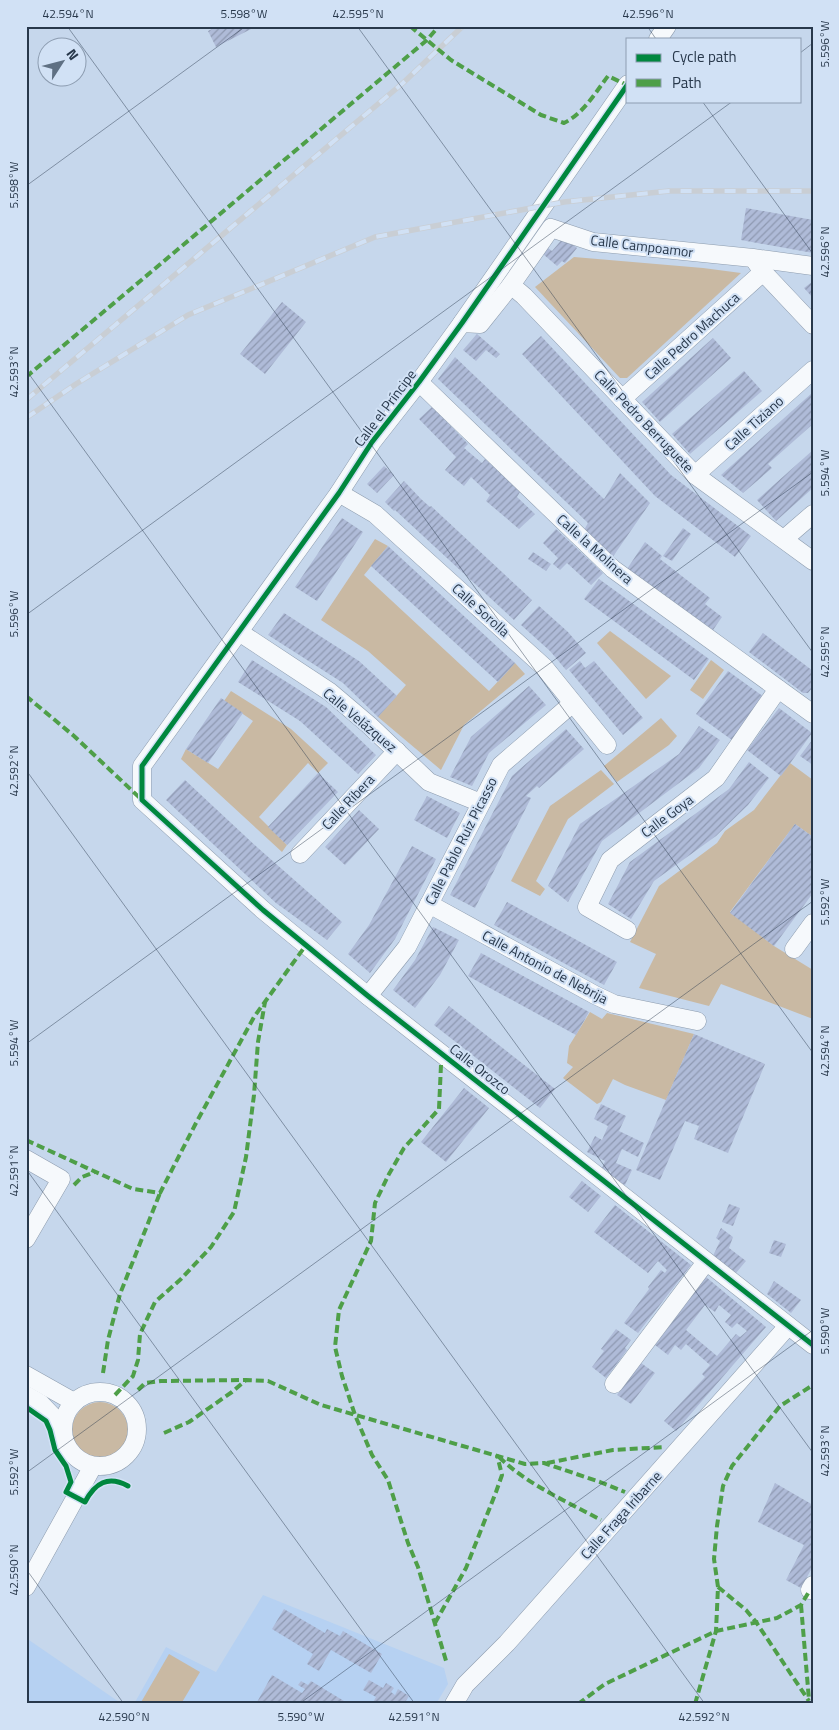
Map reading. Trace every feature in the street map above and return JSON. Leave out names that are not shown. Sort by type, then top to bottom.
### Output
[{"type":"street","points":[[659,38],[667,26]]},
{"type":"street","name":"Calle el Príncipe","points":[[142,800],[142,766],[339,493],[372,442],[462,323],[626,87]]},
{"type":"street","name":"Calle Campoamor","points":[[462,323],[480,324],[512,285],[551,228],[592,242],[813,266]]},
{"type":"street","points":[[753,258],[763,272],[813,325]]},
{"type":"street","name":"Calle Pedro Machuca","points":[[622,400],[763,272]]},
{"type":"street","name":"Calle Pedro Berruguete","points":[[512,285],[695,475],[813,561]]},
{"type":"street","name":"Calle Tiziano","points":[[695,475],[813,370]]},
{"type":"street","name":"Calle la Molinera","points":[[419,382],[613,569],[778,689],[810,706]]},
{"type":"street","name":"Calle Sorolla","points":[[339,493],[375,514],[544,667],[607,745]]},
{"type":"street","points":[[784,539],[813,514]]},
{"type":"street","name":"Calle Velázquez","points":[[239,632],[330,692],[429,782],[482,803]]},
{"type":"street","name":"Calle Goya","points":[[627,930],[587,907],[610,860],[716,778],[778,689]]},
{"type":"street","name":"Calle Pablo Ruiz Picasso","points":[[368,996],[407,947],[501,765],[573,703]]},
{"type":"street","name":"Calle Ribera","points":[[300,854],[397,751]]},
{"type":"street","name":"Calle Orozco","points":[[142,800],[263,910],[368,996],[813,1345]]},
{"type":"street","name":"Calle Antonio de Nebrija","points":[[429,904],[595,996],[614,1004],[697,1020]]},
{"type":"street","points":[[794,949],[813,923]]},
{"type":"street","points":[[26,1239],[61,1179],[28,1165]]},
{"type":"street","points":[[614,1384],[706,1262]]},
{"type":"street","name":"Calle Fraga Iribarne","points":[[454,1704],[465,1685],[507,1643],[788,1326]]},
{"type":"street","points":[[26,1375],[74,1402]]},
{"type":"street","points":[[93,1392],[115,1394],[124,1400],[132,1409],[136,1419],[137,1430],[136,1441],[124,1458],[114,1464],[93,1466],[84,1463],[70,1452],[63,1435],[62,1426],[66,1413],[74,1402],[82,1396],[93,1392]]},
{"type":"street","points":[[26,1395],[40,1403],[62,1426]]},
{"type":"street","points":[[27,1582],[93,1466]]},
{"type":"shaded area","points":[[574,257],[741,273],[627,378],[620,378],[535,287]]},
{"type":"shaded area","points":[[375,539],[388,546],[364,575],[489,691],[515,663],[525,674],[464,725],[441,770],[378,717],[406,685],[368,651],[321,620]]},
{"type":"shaded area","points":[[610,631],[671,676],[646,699],[597,643]]},
{"type":"shaded area","points":[[711,660],[724,670],[703,699],[690,690]]},
{"type":"shaded area","points":[[231,691],[291,729],[328,763],[318,773],[308,763],[259,817],[287,845],[282,852],[181,759],[186,749],[218,769],[253,721],[224,701]]},
{"type":"shaded area","points":[[661,718],[677,736],[669,745],[617,782],[604,766]]},
{"type":"shaded area","points":[[790,763],[813,780],[813,837],[795,824],[730,912],[774,946],[813,970],[813,1019],[721,984],[709,1006],[639,988],[656,954],[630,942],[659,886],[717,843],[725,831],[754,810]]},
{"type":"shaded area","points":[[601,770],[614,784],[568,819],[536,881],[545,889],[540,896],[511,881],[550,806]]},
{"type":"shaded area","points":[[590,1012],[602,1019],[607,1013],[694,1034],[666,1100],[613,1079],[601,1102],[597,1104],[563,1078],[573,1067],[567,1063],[569,1046]]},
{"type":"shaded area","points":[[100,1402],[111,1404],[120,1410],[126,1419],[128,1430],[126,1441],[120,1450],[111,1456],[100,1458],[89,1456],[80,1450],[74,1441],[72,1430],[74,1419],[80,1410],[89,1404]]},
{"type":"shaded area","points":[[263,1595],[444,1668],[448,1684],[436,1704],[134,1704],[166,1647],[216,1672]]},
{"type":"shaded area","points":[[26,1638],[122,1704],[26,1704]]},
{"type":"shaded area","points":[[169,1654],[200,1672],[181,1704],[140,1704]]},
{"type":"building","points":[[218,26],[262,26],[256,29],[255,27],[216,47],[208,31]]},
{"type":"building","points":[[746,208],[813,220],[813,253],[741,240]]},
{"type":"building","points":[[564,237],[577,248],[565,263],[562,261],[557,266],[543,254],[548,248],[552,251]]},
{"type":"building","points":[[813,281],[813,298],[804,288]]},
{"type":"building","points":[[282,302],[306,322],[265,374],[240,354]]},
{"type":"building","points":[[477,334],[500,354],[496,358],[486,350],[476,361],[463,350]]},
{"type":"building","points":[[541,336],[671,475],[751,536],[735,557],[655,496],[522,354]]},
{"type":"building","points":[[713,338],[731,358],[660,422],[642,402]]},
{"type":"building","points":[[455,357],[604,499],[620,473],[650,503],[612,558],[584,530],[588,523],[438,379]]},
{"type":"building","points":[[744,371],[762,391],[690,454],[672,434]]},
{"type":"building","points":[[813,392],[813,424],[768,464],[772,468],[743,493],[721,475]]},
{"type":"building","points":[[432,407],[468,444],[464,448],[482,463],[485,459],[520,492],[517,497],[535,514],[519,529],[486,501],[490,495],[471,477],[464,486],[445,470],[456,457],[419,419]]},
{"type":"building","points":[[813,450],[813,488],[776,521],[757,500]]},
{"type":"building","points":[[384,466],[394,475],[377,493],[367,484]]},
{"type":"building","points":[[404,481],[421,499],[431,506],[532,600],[514,620],[385,502]]},
{"type":"building","points":[[342,518],[363,532],[317,601],[295,587]]},
{"type":"building","points":[[683,528],[691,534],[672,561],[663,556]]},
{"type":"building","points":[[556,529],[603,573],[591,585],[567,563],[560,570],[553,564],[558,558],[543,543]]},
{"type":"building","points":[[645,542],[662,556],[660,559],[710,598],[705,604],[722,617],[713,630],[627,569]]},
{"type":"building","points":[[388,546],[515,663],[498,682],[371,566]]},
{"type":"building","points":[[533,552],[551,564],[546,571],[528,559]]},
{"type":"building","points":[[599,579],[709,659],[694,680],[584,599]]},
{"type":"building","points":[[539,606],[568,632],[586,653],[566,670],[550,651],[521,625]]},
{"type":"building","points":[[284,613],[359,661],[397,696],[378,717],[343,683],[268,635]]},
{"type":"building","points":[[763,633],[813,671],[813,687],[808,693],[803,693],[749,652]]},
{"type":"building","points":[[252,660],[326,707],[376,755],[358,774],[300,721],[238,682]]},
{"type":"building","points":[[580,661],[585,668],[594,661],[643,718],[623,735],[569,670]]},
{"type":"building","points":[[728,671],[764,697],[732,740],[696,714]]},
{"type":"building","points":[[529,686],[546,705],[489,753],[472,786],[450,777],[471,737]]},
{"type":"building","points":[[221,698],[243,713],[208,763],[186,749]]},
{"type":"building","points":[[779,708],[812,733],[781,776],[747,750]]},
{"type":"building","points":[[699,726],[720,740],[699,768],[602,841],[568,902],[548,886],[580,824],[679,754]]},
{"type":"building","points":[[566,729],[584,749],[539,788],[537,786],[526,796],[531,798],[475,908],[450,895],[512,776]]},
{"type":"building","points":[[813,739],[813,765],[800,756]]},
{"type":"building","points":[[749,762],[769,778],[748,805],[716,836],[654,881],[631,919],[608,904],[630,862],[729,789]]},
{"type":"building","points":[[318,773],[338,792],[287,845],[268,827]]},
{"type":"building","points":[[185,780],[342,922],[327,940],[276,903],[166,800]]},
{"type":"building","points":[[427,796],[460,813],[447,838],[414,820]]},
{"type":"building","points":[[359,810],[379,829],[345,865],[325,847]]},
{"type":"building","points":[[795,824],[813,837],[813,893],[774,946],[730,913]]},
{"type":"building","points":[[412,846],[436,859],[395,939],[370,973],[348,954],[369,925]]},
{"type":"building","points":[[507,902],[617,962],[604,985],[494,925]]},
{"type":"building","points":[[433,927],[459,940],[440,975],[415,1008],[393,990],[415,960]]},
{"type":"building","points":[[481,953],[589,1012],[576,1035],[468,976]]},
{"type":"building","points":[[449,1006],[555,1089],[540,1108],[434,1025]]},
{"type":"building","points":[[694,1034],[765,1064],[728,1153],[694,1139],[699,1126],[685,1121],[660,1180],[636,1170]]},
{"type":"building","points":[[464,1088],[489,1108],[446,1162],[421,1142]]},
{"type":"building","points":[[601,1104],[626,1116],[619,1131],[644,1143],[638,1157],[622,1149],[616,1163],[632,1170],[625,1185],[609,1177],[611,1172],[602,1168],[605,1161],[587,1152],[595,1136],[602,1140],[608,1126],[594,1119]]},
{"type":"building","points":[[582,1181],[601,1196],[588,1212],[569,1197]]},
{"type":"building","points":[[729,1204],[740,1208],[733,1226],[722,1222]]},
{"type":"building","points":[[615,1205],[691,1265],[638,1333],[624,1323],[661,1270],[665,1273],[667,1270],[658,1261],[648,1273],[594,1232]]},
{"type":"building","points":[[721,1228],[733,1237],[729,1248],[746,1261],[735,1274],[712,1258],[720,1241],[716,1238]]},
{"type":"building","points":[[774,1240],[786,1244],[781,1257],[769,1253]]},
{"type":"building","points":[[706,1277],[766,1327],[676,1431],[664,1421],[705,1377],[702,1374],[710,1365],[686,1344],[681,1350],[675,1345],[668,1355],[655,1345]],"holes":[[[705,1305],[715,1312],[719,1305],[731,1315],[725,1322],[732,1328],[737,1323],[747,1331],[740,1337],[736,1334],[717,1356],[686,1330]]]},
{"type":"building","points":[[774,1281],[801,1300],[791,1313],[767,1294]]},
{"type":"building","points":[[616,1329],[631,1340],[625,1348],[627,1350],[606,1378],[592,1367],[604,1351],[601,1349]]},
{"type":"building","points":[[641,1363],[655,1373],[631,1404],[617,1395]]},
{"type":"building","points":[[775,1483],[813,1505],[813,1566],[801,1588],[786,1580],[804,1545],[758,1522]]},
{"type":"building","points":[[284,1609],[325,1633],[327,1629],[340,1636],[343,1631],[382,1654],[371,1673],[331,1650],[319,1671],[307,1664],[313,1654],[272,1629]]},
{"type":"building","points":[[272,1675],[302,1693],[305,1689],[298,1685],[301,1681],[308,1685],[311,1681],[349,1704],[333,1704],[330,1702],[329,1704],[256,1704]]},
{"type":"building","points":[[369,1680],[383,1688],[386,1683],[394,1688],[391,1692],[395,1695],[398,1689],[409,1696],[404,1704],[372,1704],[376,1697],[363,1690]]},
{"type":"railway","points":[[26,400],[403,83],[463,26]]},
{"type":"railway","points":[[26,418],[76,384],[188,315],[375,237],[564,202],[669,191],[813,191]]},
{"type":"marked path","points":[[410,26],[451,60],[541,115],[564,123],[583,108],[608,76],[626,85]]},
{"type":"marked path","points":[[26,377],[427,40],[439,26]]},
{"type":"marked path","points":[[26,696],[74,736],[142,800]]},
{"type":"marked path","points":[[26,1140],[133,1189],[160,1193],[254,1017],[306,945]]},
{"type":"marked path","points":[[115,1395],[133,1376],[138,1360],[140,1334],[155,1302],[181,1279],[211,1247],[234,1212],[246,1157],[254,1095],[258,1042],[265,1002]]},
{"type":"marked path","points":[[441,1065],[439,1109],[404,1148],[375,1203],[371,1241],[339,1310],[335,1347],[355,1415],[372,1455],[388,1480],[408,1543],[418,1567],[447,1664]]},
{"type":"marked path","points":[[74,1185],[82,1177],[95,1172]]},
{"type":"marked path","points":[[103,1373],[108,1340],[120,1294],[160,1193]]},
{"type":"marked path","points":[[138,1390],[145,1383],[161,1381],[246,1380]]},
{"type":"marked path","points":[[164,1433],[189,1422],[246,1380],[268,1381],[321,1405],[525,1464],[544,1463],[625,1492]]},
{"type":"marked path","points":[[695,1704],[716,1631],[718,1587],[714,1559],[723,1486],[732,1466],[780,1406],[813,1385]]},
{"type":"marked path","points":[[547,1463],[613,1450],[665,1447]]},
{"type":"marked path","points":[[435,1623],[466,1568],[496,1492],[502,1475],[497,1455]]},
{"type":"marked path","points":[[499,1457],[522,1476],[601,1520]]},
{"type":"marked path","points":[[718,1587],[746,1610],[756,1622],[809,1701]]},
{"type":"marked path","points":[[578,1704],[605,1684],[716,1631],[777,1618],[801,1605],[810,1590]]},
{"type":"marked path","points":[[801,1605],[809,1700]]},
{"type":"cycle path","points":[[626,87],[462,323],[372,442],[339,493],[142,766],[142,800],[263,910],[368,996],[813,1345]]},
{"type":"cycle path","points":[[26,1407],[46,1421],[55,1450],[66,1466],[71,1482],[66,1492],[85,1502],[93,1490],[108,1481],[128,1486]]}]
